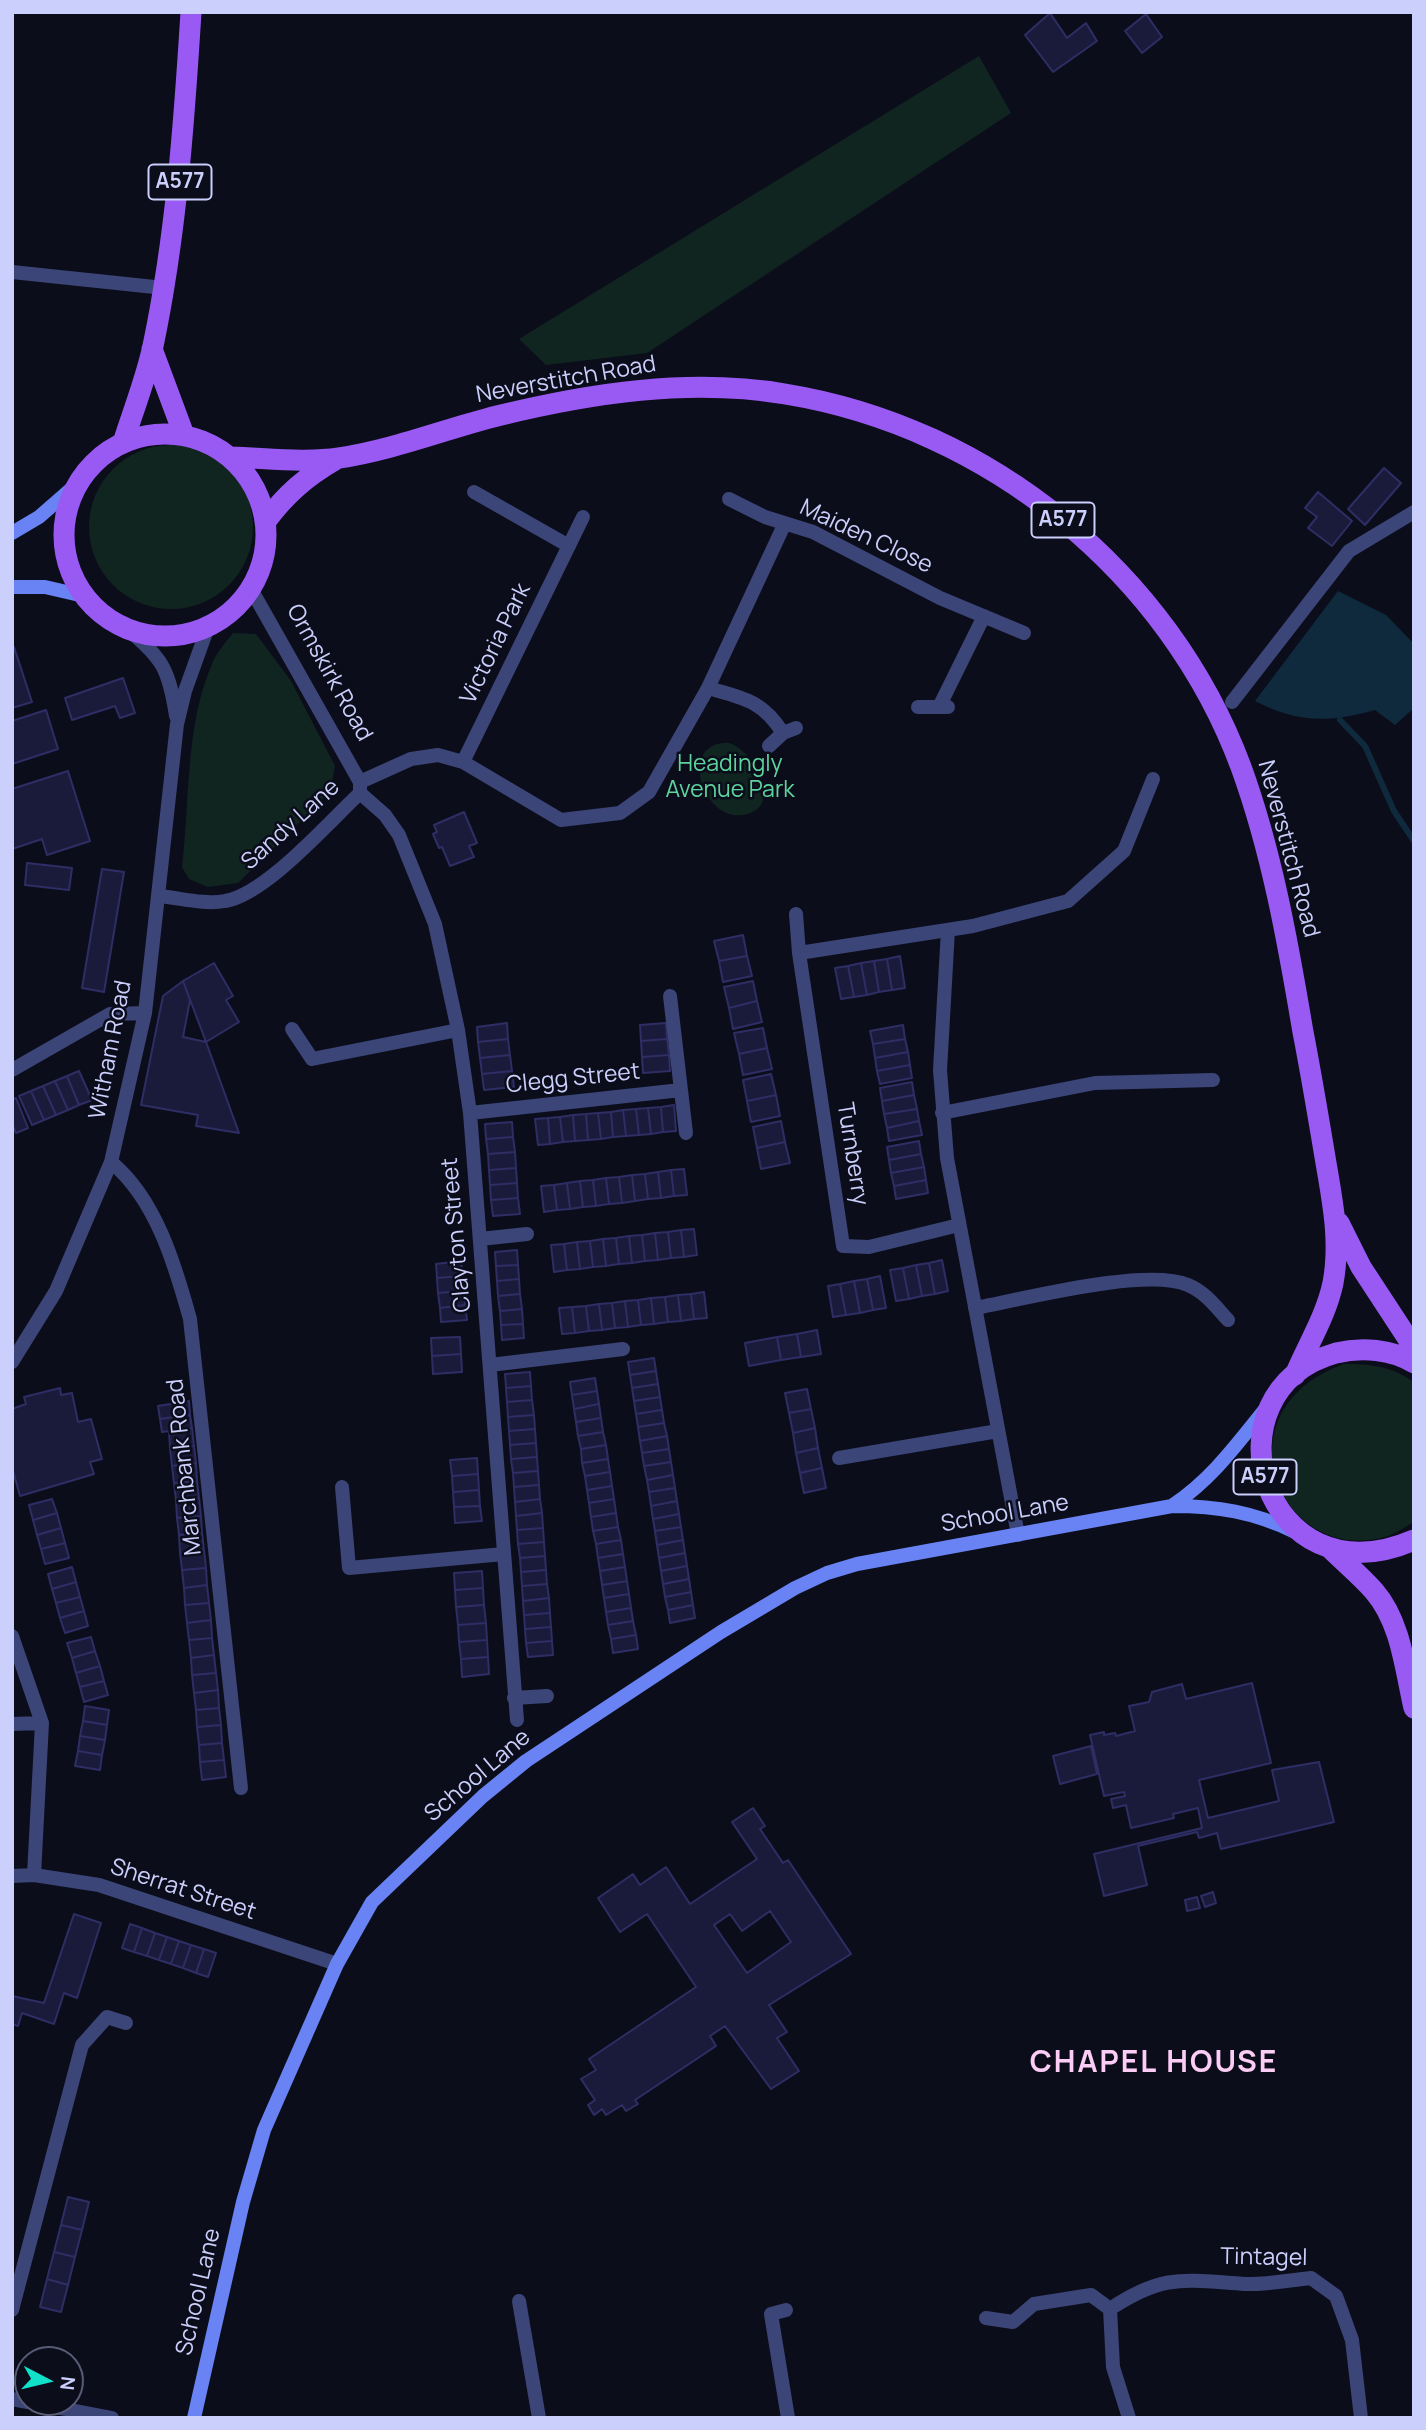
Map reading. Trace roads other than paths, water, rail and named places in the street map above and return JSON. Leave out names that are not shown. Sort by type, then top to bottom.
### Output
[{"type":"main road","name":"A577","points":[[123,443],[152,349],[163,288],[180,178],[191,12]]},
{"type":"main road","points":[[152,349],[184,435]]},
{"type":"main road","name":"Neverstitch Road","points":[[266,521],[284,496],[304,477],[337,459],[498,416],[603,395],[676,387],[784,394],[824,402],[922,434],[1018,486],[1061,518],[1130,583],[1185,657],[1240,766],[1275,884],[1335,1215],[1336,1258],[1328,1301],[1295,1375]]},
{"type":"main road","name":"A577","points":[[153,434],[184,435],[209,443],[231,457],[253,486],[266,521],[262,567],[251,589],[232,611],[208,627],[168,636],[127,629],[104,616],[85,596],[70,570],[64,541],[67,511],[78,483],[97,460],[123,443],[153,434]]},
{"type":"main road","name":"Neverstitch Road","points":[[231,457],[337,459]]},
{"type":"main road","name":"Neverstitch Road","points":[[1335,1215],[1361,1267],[1414,1348]]},
{"type":"main road","name":"A577","points":[[1414,1363],[1381,1350],[1350,1350],[1321,1358],[1295,1375],[1277,1395],[1263,1427],[1261,1461],[1269,1494],[1288,1522],[1323,1546],[1375,1592],[1386,1608],[1401,1652],[1414,1708]]},
{"type":"main road","points":[[1323,1546],[1360,1554],[1379,1552],[1414,1540]]},
{"type":"street","points":[[12,272],[163,288]]},
{"type":"street","points":[[12,533],[39,517],[78,483]]},
{"type":"street","points":[[474,492],[569,546]]},
{"type":"street","name":"Maiden Close","points":[[729,499],[813,532],[940,598],[1024,633]]},
{"type":"street","points":[[1232,702],[1349,551],[1414,512]]},
{"type":"street","name":"Victoria Park","points":[[463,762],[583,517]]},
{"type":"street","points":[[360,788],[418,758],[438,755],[463,762],[561,820],[620,813],[649,792],[708,688],[785,523]]},
{"type":"street","points":[[12,587],[45,587],[85,596]]},
{"type":"street","name":"Ormskirk Road","points":[[251,589],[360,788]]},
{"type":"street","points":[[919,707],[944,706],[984,616]]},
{"type":"street","name":"Witham Road","points":[[12,1362],[56,1291],[111,1162],[145,1013],[177,724],[185,691],[208,627]]},
{"type":"street","name":"Witham Road","points":[[127,629],[155,651],[166,670],[177,724]]},
{"type":"street","points":[[708,688],[752,701],[771,713],[789,730],[769,746]]},
{"type":"street","points":[[799,953],[948,930],[1068,901],[1124,851],[1153,779]]},
{"type":"street","name":"Sandy Lane","points":[[160,896],[221,902],[249,893],[268,879],[360,788]]},
{"type":"street","name":"Clayton Street","points":[[360,788],[385,815],[404,848],[435,924],[458,1030],[470,1113],[517,1720]]},
{"type":"street","name":"Turnberry","points":[[796,914],[799,953],[843,1246],[869,1247],[959,1225]]},
{"type":"street","points":[[948,930],[940,1070],[942,1113],[959,1225],[1018,1535]]},
{"type":"street","points":[[670,996],[686,1133]]},
{"type":"street","points":[[12,1070],[110,1014],[145,1013]]},
{"type":"street","points":[[292,1029],[312,1059],[458,1030]]},
{"type":"street","points":[[942,1113],[1095,1083],[1213,1080]]},
{"type":"street","name":"Clegg Street","points":[[470,1113],[681,1090]]},
{"type":"street","name":"Marchbank Road","points":[[111,1162],[130,1178],[173,1258],[190,1319],[241,1788]]},
{"type":"street","points":[[480,1239],[527,1234]]},
{"type":"street","points":[[975,1308],[1141,1278],[1188,1284],[1204,1294],[1228,1320]]},
{"type":"street","points":[[490,1365],[623,1349]]},
{"type":"street","name":"School Lane","points":[[1171,1506],[1201,1486],[1219,1468],[1277,1395]]},
{"type":"street","points":[[839,1458],[998,1431]]},
{"type":"street","points":[[342,1488],[349,1568],[504,1554]]},
{"type":"street","name":"School Lane","points":[[194,2418],[240,2214],[264,2130],[352,1932],[372,1902],[509,1774],[721,1632],[795,1588],[827,1573],[856,1564],[1171,1506],[1213,1506],[1238,1510],[1323,1546]]},
{"type":"street","points":[[12,1636],[42,1723],[34,1875]]},
{"type":"street","points":[[514,1698],[547,1696]]},
{"type":"street","points":[[12,1724],[42,1723]]},
{"type":"street","name":"Sherrat Street","points":[[12,1876],[34,1875],[99,1885],[337,1964]]},
{"type":"street","points":[[12,2310],[82,2045],[107,2017],[126,2023]]},
{"type":"street","name":"Tintagel","points":[[1110,2309],[1163,2281],[1213,2280],[1248,2284],[1311,2277],[1336,2296],[1352,2340],[1361,2418]]},
{"type":"street","points":[[986,2318],[1013,2322],[1034,2304],[1091,2295],[1110,2309],[1113,2367],[1129,2418]]},
{"type":"street","points":[[519,2301],[539,2418]]},
{"type":"street","points":[[786,2311],[771,2314],[788,2418]]},
{"type":"street","points":[[84,2413],[111,2418]]},
{"type":"water","points":[[1338,591],[1386,615],[1414,644],[1414,708],[1395,725],[1375,710],[1343,717],[1314,719],[1285,714],[1255,701]]},
{"type":"waterway","points":[[1340,720],[1365,746],[1394,811],[1414,841]]},
{"type":"district","name":"CHAPEL HOUSE","points":[[1154,2064]]},
{"type":"park label","name":"Headingly Avenue Park","points":[[730,778]]}]
